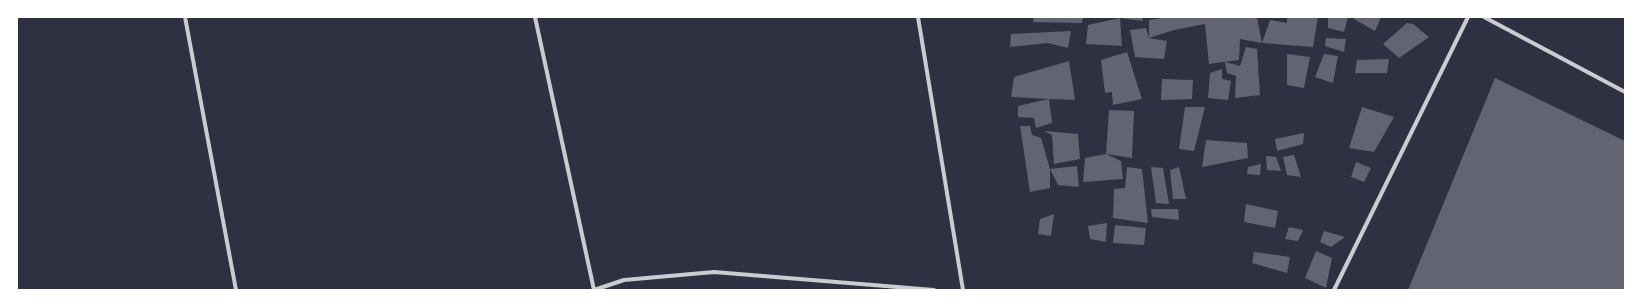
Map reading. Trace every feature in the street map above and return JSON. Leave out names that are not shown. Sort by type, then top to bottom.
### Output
[{"type":"street","points":[[185,17],[236,290]]},
{"type":"street","points":[[535,17],[594,290],[624,280],[714,272],[934,290]]},
{"type":"street","points":[[918,17],[963,290]]},
{"type":"street","points":[[1334,290],[1468,17]]},
{"type":"street","points":[[1484,17],[1625,92]]},
{"type":"building","points":[[1034,17],[1083,17],[1082,23],[1033,22]]},
{"type":"building","points":[[1142,17],[1143,21],[1120,18]]},
{"type":"building","points":[[1167,17],[1257,17],[1262,43],[1240,39],[1239,60],[1209,64],[1205,24],[1174,30],[1149,38],[1149,20]]},
{"type":"building","points":[[1287,17],[1318,17],[1313,47],[1262,43],[1270,20],[1287,23]]},
{"type":"building","points":[[1328,17],[1348,17],[1344,32],[1328,28]]},
{"type":"building","points":[[1355,17],[1381,17],[1375,31],[1354,19]]},
{"type":"building","points":[[1120,18],[1122,46],[1086,44],[1088,25]]},
{"type":"building","points":[[1407,23],[1413,24],[1429,37],[1399,58],[1383,44]]},
{"type":"building","points":[[1146,28],[1149,38],[1167,41],[1164,59],[1135,57],[1130,30]]},
{"type":"building","points":[[1071,31],[1068,48],[1048,43],[1010,47],[1011,34]]},
{"type":"building","points":[[1326,38],[1346,39],[1344,52],[1325,46]]},
{"type":"building","points":[[1246,47],[1257,49],[1260,95],[1235,98],[1236,76],[1227,73],[1225,62],[1240,66]]},
{"type":"building","points":[[1127,52],[1142,99],[1113,105],[1112,92],[1105,93],[1101,60]]},
{"type":"building","points":[[1287,54],[1310,57],[1304,88],[1287,85]]},
{"type":"building","points":[[1324,54],[1338,56],[1333,83],[1315,77]]},
{"type":"building","points":[[1389,59],[1387,73],[1355,73],[1357,60]]},
{"type":"building","points":[[1069,61],[1075,100],[1011,97],[1014,77]]},
{"type":"building","points":[[1222,69],[1222,79],[1231,81],[1228,100],[1208,98],[1210,73]]},
{"type":"building","points":[[1495,78],[1625,141],[1625,290],[1408,290]]},
{"type":"building","points":[[1162,79],[1193,80],[1192,99],[1161,100]]},
{"type":"building","points":[[1049,99],[1052,123],[1036,128],[1034,118],[1018,117],[1018,106]]},
{"type":"building","points":[[1185,107],[1205,107],[1194,151],[1179,149]]},
{"type":"building","points":[[1362,107],[1394,117],[1374,152],[1349,148]]},
{"type":"building","points":[[1109,110],[1134,111],[1132,158],[1106,154]]},
{"type":"building","points":[[1020,126],[1030,126],[1032,135],[1041,138],[1050,169],[1050,188],[1030,192]]},
{"type":"building","points":[[1044,131],[1078,134],[1080,159],[1054,164],[1052,135]]},
{"type":"building","points":[[1304,133],[1303,144],[1277,151],[1275,139]]},
{"type":"building","points":[[1206,140],[1247,143],[1248,158],[1202,167]]},
{"type":"building","points":[[1106,154],[1121,161],[1123,179],[1083,182],[1085,158]]},
{"type":"building","points":[[1294,155],[1301,177],[1287,175],[1283,157]]},
{"type":"building","points":[[1266,156],[1276,157],[1281,171],[1267,170]]},
{"type":"building","points":[[1356,162],[1371,168],[1364,182],[1351,177]]},
{"type":"building","points":[[1261,164],[1260,175],[1247,174],[1248,167]]},
{"type":"building","points":[[1077,166],[1079,187],[1058,185],[1050,169]]},
{"type":"building","points":[[1127,167],[1142,169],[1148,223],[1113,218],[1114,189],[1125,188]]},
{"type":"building","points":[[1151,167],[1163,168],[1169,204],[1156,203]]},
{"type":"building","points":[[1179,167],[1186,199],[1173,199],[1170,170]]},
{"type":"building","points":[[1246,204],[1278,211],[1275,228],[1244,222]]},
{"type":"building","points":[[1151,209],[1178,209],[1179,220],[1152,217]]},
{"type":"building","points":[[1054,214],[1051,236],[1038,234],[1040,219]]},
{"type":"building","points":[[1107,223],[1106,242],[1090,239],[1088,226]]},
{"type":"building","points":[[1115,225],[1146,228],[1144,245],[1113,243]]},
{"type":"building","points":[[1289,227],[1303,230],[1298,241],[1285,239]]},
{"type":"building","points":[[1324,231],[1345,237],[1331,247],[1320,242]]},
{"type":"building","points":[[1316,251],[1332,258],[1326,288],[1305,278]]},
{"type":"building","points":[[1254,252],[1290,257],[1287,273],[1252,263]]}]
